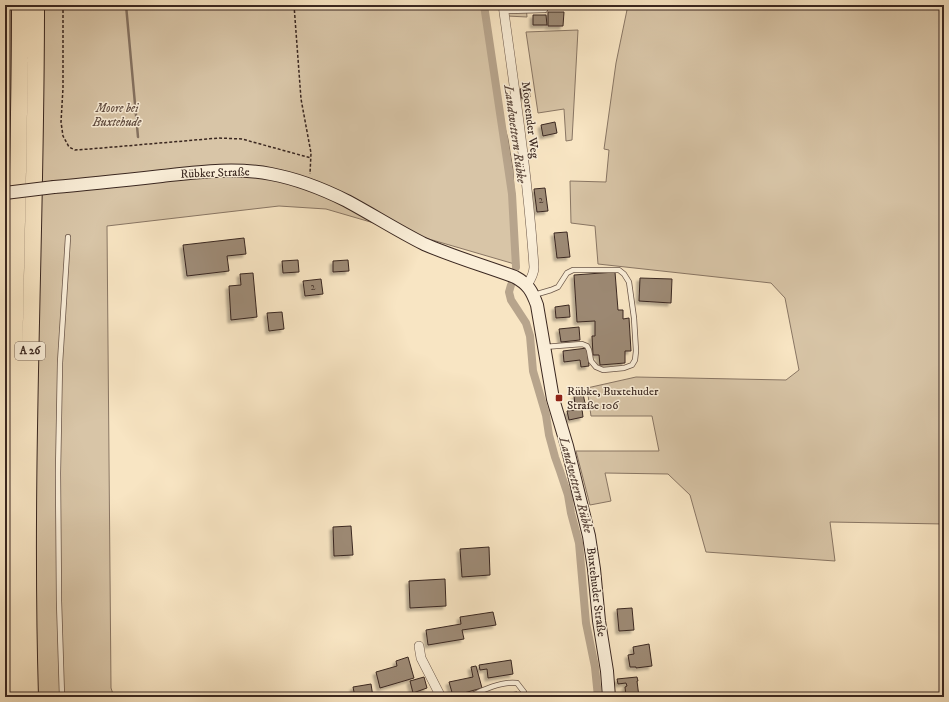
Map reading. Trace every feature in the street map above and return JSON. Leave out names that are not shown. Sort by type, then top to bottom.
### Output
[{"type":"highway","name":"A 26","points":[[15,697],[13,484],[20,122],[20,5]]},
{"type":"highway","name":"A 26","points":[[30,697],[28,485],[36,5]]},
{"type":"street","name":"Moorender Weg","points":[[503,8],[532,230],[534,272],[527,285]]},
{"type":"street","name":"Rübker Straße","points":[[5,193],[191,172],[237,170],[256,171],[308,184],[347,201],[402,233],[425,244],[453,256],[478,264]]},
{"type":"street","name":"Buxtehuder Straße","points":[[478,264],[522,280],[534,295],[538,305],[553,399],[567,446],[589,536],[609,697]]},
{"type":"street","points":[[419,646],[421,658],[441,697]]},
{"type":"lane","points":[[503,8],[545,10]]},
{"type":"lane","points":[[62,697],[58,601],[58,465],[60,363],[68,237]]},
{"type":"lane","points":[[534,295],[558,287],[567,274],[573,270],[619,270],[624,274],[629,282],[634,318],[636,351],[635,360],[632,365],[624,368],[603,370],[596,367],[591,361],[587,346],[582,344],[544,347]]},
{"type":"lane","points":[[469,697],[490,688],[511,682],[517,683],[524,692],[524,697]]},
{"type":"path","points":[[63,5],[63,88],[61,122],[63,136],[69,147],[75,150],[219,138],[242,139],[311,158]]},
{"type":"path","points":[[294,5],[301,99],[311,158],[308,184]]},
{"type":"green space","name":"Moore bei Buxtehude","points":[[5,5],[487,5],[489,36],[513,170],[518,265],[326,209],[279,206],[107,226],[111,688],[114,697],[5,697]]},
{"type":"green space","points":[[506,5],[526,5],[527,17],[507,16]]},
{"type":"green space","points":[[628,5],[944,5],[944,149],[942,176],[944,177],[944,524],[830,522],[835,561],[706,552],[690,495],[668,474],[605,473],[611,501],[590,505],[576,451],[659,451],[652,416],[591,416],[587,388],[636,377],[786,380],[799,370],[785,298],[771,283],[598,264],[595,226],[571,223],[570,181],[606,182],[609,150],[604,149],[616,63]]},
{"type":"green space","points":[[578,30],[572,140],[566,141],[564,109],[538,113],[526,32]]},
{"type":"building","points":[[548,12],[564,12],[563,26],[548,26]]},
{"type":"building","points":[[533,15],[546,15],[547,25],[533,25]]},
{"type":"building","points":[[529,88],[530,97],[521,98],[520,89]]},
{"type":"building","points":[[555,122],[557,133],[543,136],[541,125]]},
{"type":"building","points":[[545,188],[548,211],[537,212],[534,189]]},
{"type":"building","points":[[567,232],[570,257],[557,258],[554,233]]},
{"type":"building","points":[[244,238],[246,254],[227,256],[229,271],[187,276],[183,245]]},
{"type":"building","points":[[298,260],[299,272],[283,273],[282,261]]},
{"type":"building","points":[[348,260],[349,271],[333,272],[333,261]]},
{"type":"building","points":[[615,272],[618,310],[623,310],[623,319],[629,318],[631,351],[625,351],[625,363],[600,365],[599,355],[593,355],[592,336],[595,336],[595,321],[577,322],[574,275]]},
{"type":"building","points":[[253,273],[257,317],[231,320],[229,286],[241,285],[240,274]]},
{"type":"building","points":[[640,278],[672,279],[671,303],[639,301]]},
{"type":"building","points":[[321,279],[323,294],[305,296],[303,281]]},
{"type":"building","points":[[569,305],[570,317],[556,318],[555,307]]},
{"type":"building","points":[[282,312],[284,329],[269,331],[267,313]]},
{"type":"building","points":[[579,327],[580,340],[561,342],[559,329]]},
{"type":"building","points":[[587,348],[589,366],[581,367],[580,360],[564,362],[563,351]]},
{"type":"building","points":[[583,394],[585,403],[575,405],[574,396]]},
{"type":"building","points":[[582,409],[583,417],[569,420],[567,411]]},
{"type":"building","points":[[351,526],[353,555],[334,556],[333,527]]},
{"type":"building","points":[[489,547],[490,575],[462,577],[460,549]]},
{"type":"building","points":[[445,579],[446,606],[410,608],[409,581]]},
{"type":"building","points":[[632,608],[634,630],[619,631],[617,609]]},
{"type":"building","points":[[493,612],[496,625],[462,630],[464,639],[428,645],[426,630],[461,624],[460,617]]},
{"type":"building","points":[[649,644],[652,666],[636,668],[630,667],[628,655],[634,654],[633,647]]},
{"type":"building","points":[[408,657],[414,678],[380,688],[376,672],[397,666],[396,661]]},
{"type":"building","points":[[511,660],[513,674],[488,678],[487,669],[480,670],[479,665]]},
{"type":"building","points":[[476,666],[482,688],[453,696],[449,682],[473,677],[471,667]]},
{"type":"building","points":[[424,677],[427,688],[413,693],[410,681]]},
{"type":"building","points":[[637,677],[639,697],[626,697],[626,683],[618,684],[617,679]]},
{"type":"building","points":[[371,684],[373,697],[355,697],[353,687]]},
{"type":"building","points":[[517,692],[517,697],[487,697],[487,696]]},
{"type":"waterway","points":[[126,5],[138,137]]},
{"type":"waterway","name":"Landwettern Rübke","points":[[484,5],[512,194],[516,267]]},
{"type":"waterway","name":"Landwettern Rübke","points":[[511,285],[509,292],[511,300],[526,323],[530,336],[533,371],[546,415],[549,435],[555,457],[568,495],[579,543],[586,623],[595,667],[598,697]]},
{"type":"place","name":"Rübke, Buxtehuder Straße 106","points":[[559,398]]}]
